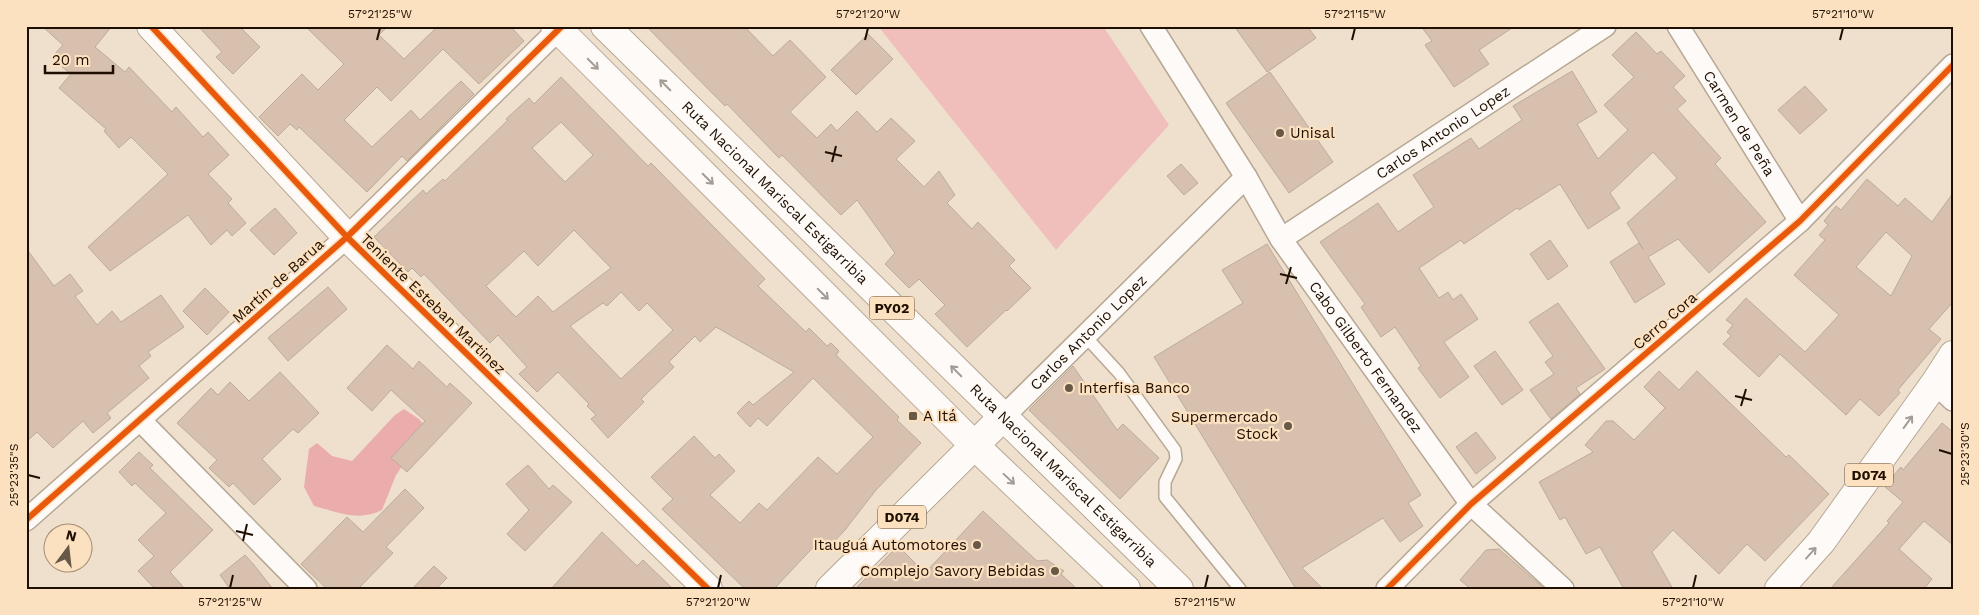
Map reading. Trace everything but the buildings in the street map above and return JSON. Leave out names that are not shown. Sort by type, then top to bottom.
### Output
[{"type":"main road","name":"Teniente Esteban Martinez","points":[[151,26],[347,237],[708,589]]},
{"type":"main road","name":"Ruta Nacional Mariscal Estigarribia","points":[[605,26],[1179,589]]},
{"type":"main road","name":"PY02","points":[[558,27],[974,445],[1126,589]]},
{"type":"main road","name":"D074","points":[[1779,589],[1821,542],[1944,392],[1953,355]]},
{"type":"main road","name":"Carlos Antonio Lopez","points":[[974,445],[1003,417]]},
{"type":"main road","name":"D074","points":[[830,589],[974,445]]},
{"type":"street","name":"Cabo Gilberto Fernandez","points":[[1152,26],[1246,177],[1281,238],[1471,504],[1563,589]]},
{"type":"street","name":"Carlos Antonio Lopez","points":[[1281,238],[1606,26]]},
{"type":"street","name":"Carmen de Peña","points":[[1678,26],[1800,221]]},
{"type":"street","name":"Martín de Barua","points":[[26,520],[347,237],[558,27]]},
{"type":"street","name":"Cerro Cora","points":[[1388,589],[1471,504],[1800,221],[1953,65]]},
{"type":"street","name":"Carlos Antonio Lopez","points":[[1003,417],[1246,177]]},
{"type":"street","points":[[140,420],[306,589]]},
{"type":"lane","points":[[1085,336],[1120,372],[1176,450],[1176,460],[1165,482],[1166,497],[1240,589]]},
{"type":"shaded area","points":[[878,26],[1103,26],[1169,125],[1056,250]]},
{"type":"shaded area","points":[[404,409],[419,419],[425,426],[424,435],[396,475],[382,510],[374,514],[357,516],[314,506],[304,487],[309,449],[317,443],[332,456],[352,461],[395,415]]},
{"type":"cycle path","points":[[151,26],[347,237],[708,589]]},
{"type":"cycle path","points":[[26,520],[347,237],[562,26]]},
{"type":"cycle path","points":[[1387,589],[1471,504],[1800,221],[1953,65]]},
{"type":"place","name":"Unisal","points":[[1280,133]]},
{"type":"place","name":"Interfisa Banco","points":[[1069,388]]},
{"type":"place","name":"A Itá","points":[[913,416]]},
{"type":"place","name":"Supermercado Stock","points":[[1288,426]]},
{"type":"place","name":"Itauguá Automotores","points":[[977,545]]},
{"type":"place","name":"Complejo Savory Bebidas","points":[[1055,571]]}]
